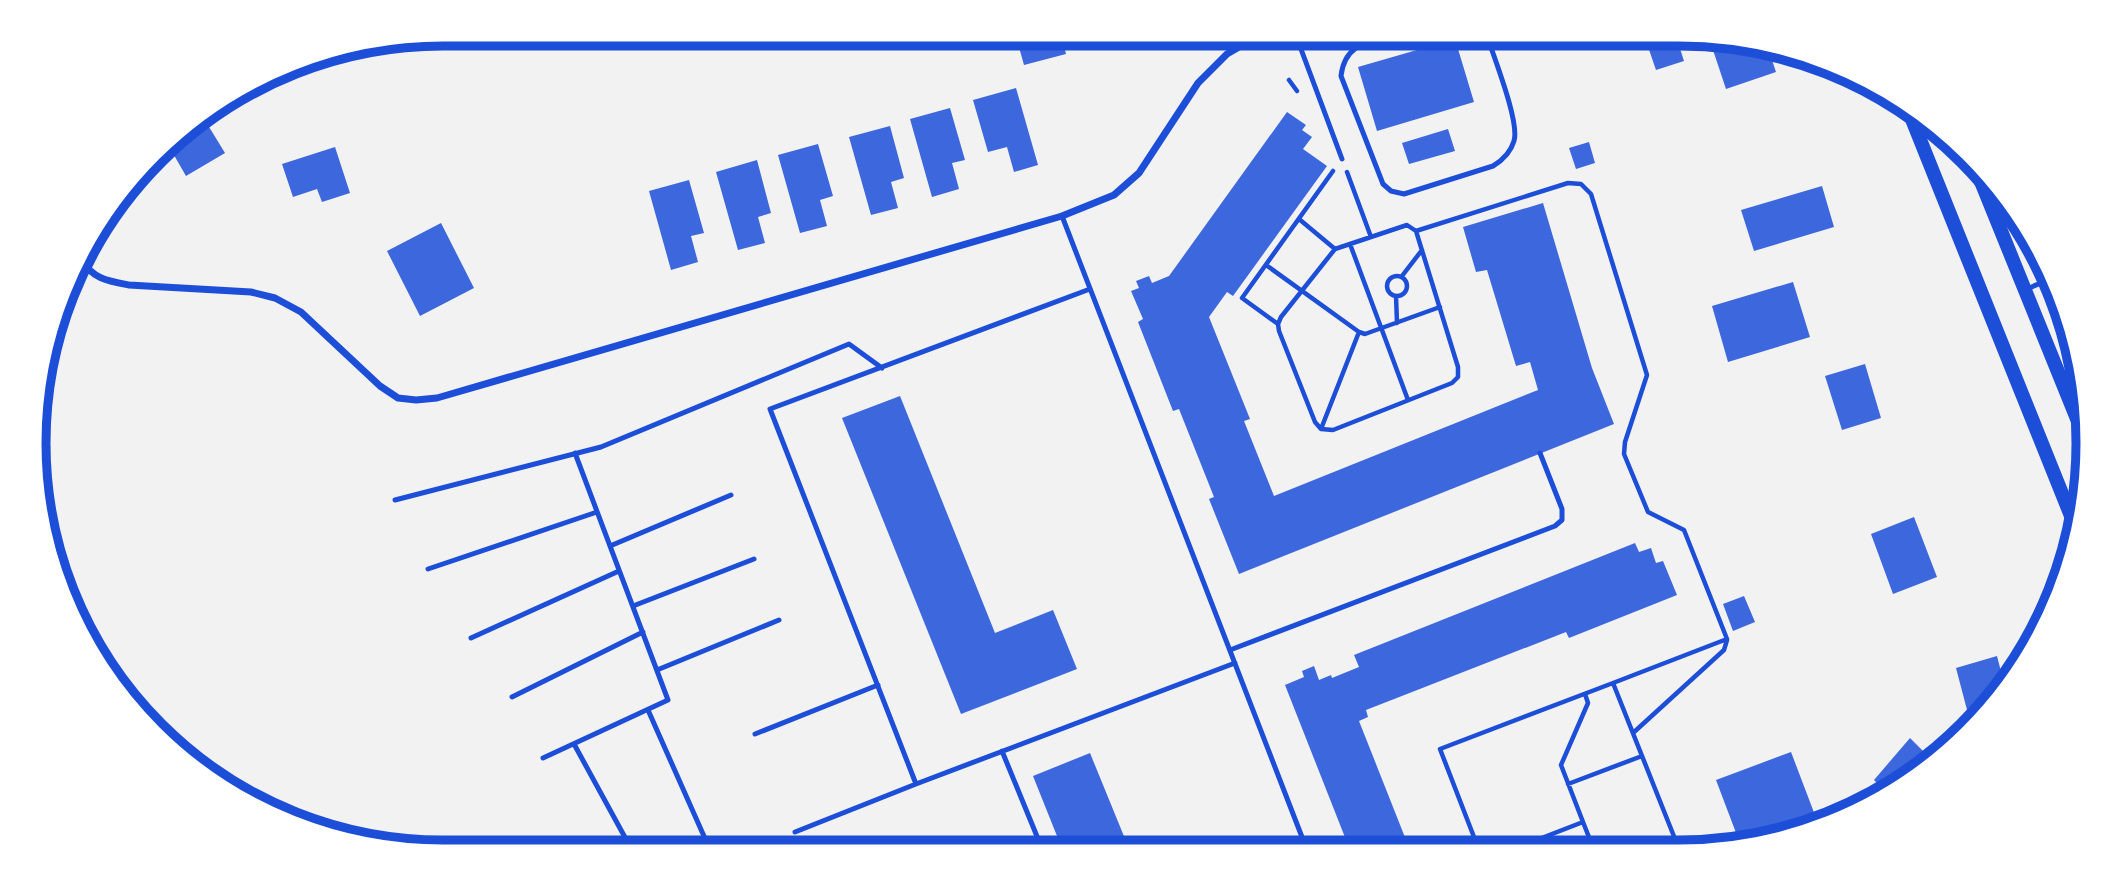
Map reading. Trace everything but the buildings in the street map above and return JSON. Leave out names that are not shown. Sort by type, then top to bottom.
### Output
[{"type":"main road","points":[[1913,123],[2069,512]]},
{"type":"main road","points":[[1985,191],[2074,412]]},
{"type":"street","points":[[86,267],[97,277],[129,285],[251,292],[275,298],[301,312],[380,386],[398,398],[437,398],[1062,216],[1114,195],[1139,173],[1198,83],[1227,54],[1241,46]]},
{"type":"lane","points":[[1300,46],[1342,159]]},
{"type":"lane","points":[[1357,46],[1350,50],[1341,76],[1384,184],[1391,191],[1404,194],[1493,166],[1501,161],[1514,141],[1515,122],[1490,46]]},
{"type":"lane","points":[[1062,216],[1303,840]]},
{"type":"lane","points":[[2025,290],[2042,283]]},
{"type":"lane","points":[[916,784],[770,409],[1090,289]]},
{"type":"lane","points":[[395,500],[601,447],[849,344],[882,368]]},
{"type":"lane","points":[[543,758],[668,700],[575,453]]},
{"type":"lane","points":[[1230,650],[1555,526],[1562,520],[1562,509],[1541,453]]},
{"type":"lane","points":[[610,546],[731,495]]},
{"type":"lane","points":[[428,569],[597,512]]},
{"type":"lane","points":[[633,606],[754,559]]},
{"type":"lane","points":[[471,638],[619,571]]},
{"type":"lane","points":[[657,670],[779,620]]},
{"type":"lane","points":[[512,697],[643,632]]},
{"type":"lane","points":[[795,832],[1235,663]]},
{"type":"lane","points":[[755,734],[878,685]]},
{"type":"lane","points":[[648,709],[705,840]]},
{"type":"lane","points":[[574,744],[626,840]]},
{"type":"lane","points":[[1002,751],[1038,840]]},
{"type":"path","points":[[1278,324],[1242,298],[1342,159]]},
{"type":"path","points":[[1342,159],[1371,237]]},
{"type":"path","points":[[1416,231],[1568,183],[1581,184],[1591,194],[1647,375],[1625,442],[1624,454],[1648,512],[1684,530],[1727,639],[1724,650],[1633,733]]},
{"type":"path","points":[[1299,219],[1335,249]]},
{"type":"path","points":[[1407,225],[1416,231],[1458,367],[1458,377],[1452,383],[1333,430],[1321,429],[1315,422],[1278,324],[1335,249],[1371,237],[1407,225]]},
{"type":"path","points":[[1349,244],[1408,400]]},
{"type":"path","points":[[1402,276],[1422,250]]},
{"type":"path","points":[[1266,265],[1365,334],[1440,307]]},
{"type":"path","points":[[1396,275],[1402,276],[1408,284],[1406,292],[1400,296],[1392,295],[1387,290],[1387,283],[1396,275]]},
{"type":"path","points":[[1396,296],[1398,323]]},
{"type":"path","points":[[1321,429],[1359,332]]},
{"type":"path","points":[[1475,840],[1440,749],[1727,639]]},
{"type":"path","points":[[1613,683],[1675,840]]},
{"type":"path","points":[[1585,694],[1588,703],[1561,765],[1590,840]]},
{"type":"path","points":[[1568,784],[1642,756]]},
{"type":"path","points":[[1537,840],[1583,822]]}]
